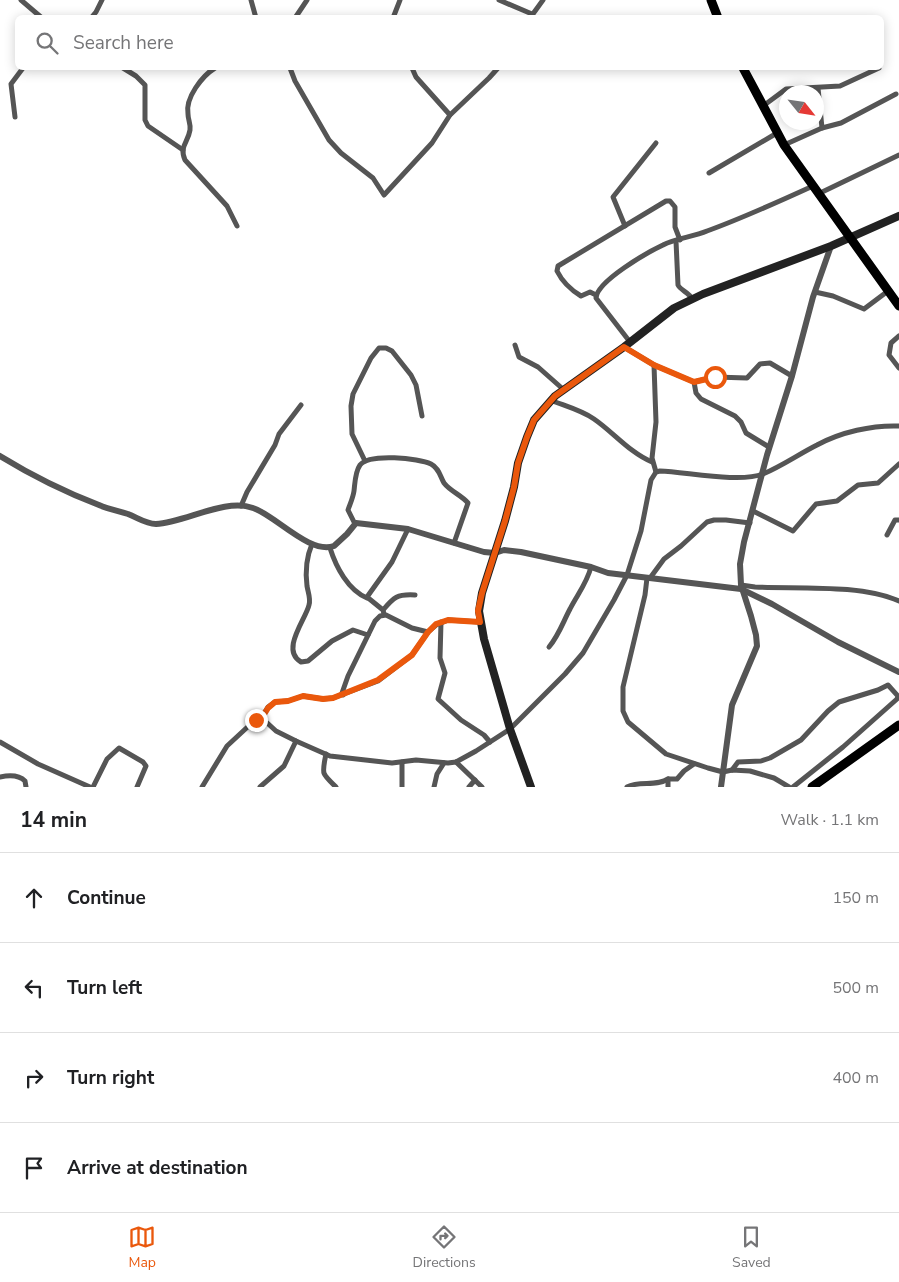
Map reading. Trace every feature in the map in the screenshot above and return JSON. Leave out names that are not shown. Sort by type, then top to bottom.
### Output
[{"type":"main road","points":[[710,0],[717,15]]},
{"type":"main road","points":[[744,70],[784,145],[848,238],[899,306]]},
{"type":"main road","points":[[531,787],[510,729],[478,611],[480,598],[505,521],[518,463],[534,420],[550,400],[627,345],[674,308],[692,299],[830,246],[899,216]]},
{"type":"main road","points":[[812,787],[899,725]]},
{"type":"street","points":[[21,0],[38,15]]},
{"type":"street","points":[[94,15],[102,0]]},
{"type":"street","points":[[297,15],[307,0]]},
{"type":"street","points":[[393,15],[400,0]]},
{"type":"street","points":[[499,0],[529,15]]},
{"type":"street","points":[[532,15],[543,0]]},
{"type":"street","points":[[253,1],[255,15]]},
{"type":"street","points":[[15,117],[11,84],[22,70]]},
{"type":"street","points":[[126,70],[145,85],[145,120],[148,126],[182,150],[185,160],[228,206],[237,226]]},
{"type":"street","points":[[182,150],[191,128],[188,104],[203,78],[213,70]]},
{"type":"street","points":[[291,70],[329,140],[341,153],[373,178],[384,194],[432,144],[450,115],[496,70]]},
{"type":"street","points":[[413,70],[416,77],[450,115]]},
{"type":"street","points":[[824,87],[840,86],[875,70]]},
{"type":"street","points":[[762,106],[779,94]]},
{"type":"street","points":[[824,127],[841,123],[896,94]]},
{"type":"street","points":[[784,145],[818,130]]},
{"type":"street","points":[[709,173],[777,133]]},
{"type":"street","points":[[625,226],[613,196],[656,143]]},
{"type":"street","points":[[596,294],[627,265],[665,244],[707,231],[816,190],[899,155]]},
{"type":"street","points":[[596,294],[590,292],[584,296],[578,294],[559,275],[557,268],[632,221],[666,201],[670,201],[676,210],[678,285],[692,299]]},
{"type":"street","points":[[620,213],[632,221]]},
{"type":"street","points":[[721,787],[732,705],[757,646],[752,616],[741,587],[740,564],[769,447],[830,246]]},
{"type":"street","points":[[815,292],[833,296],[864,309],[888,291]]},
{"type":"street","points":[[596,294],[597,301],[627,345],[654,365],[694,382],[715,377],[747,378],[760,364],[770,363],[792,376]]},
{"type":"street","points":[[899,336],[891,344],[889,355],[899,368]]},
{"type":"street","points":[[515,345],[519,357],[538,367],[564,390]]},
{"type":"street","points":[[365,461],[352,434],[351,406],[353,394],[371,358],[379,348],[386,348],[392,352],[411,375],[416,385],[422,416]]},
{"type":"street","points":[[261,719],[276,731],[326,754],[383,762],[416,760],[444,763],[456,762],[510,729],[565,674],[583,652],[627,574],[641,531],[650,485],[656,472],[652,462],[656,422],[654,365]]},
{"type":"street","points":[[694,382],[696,394],[701,399],[735,416],[741,422],[746,433],[769,447]]},
{"type":"street","points":[[550,400],[589,416],[638,454],[652,462]]},
{"type":"street","points":[[241,506],[279,434],[301,405]]},
{"type":"street","points":[[656,472],[665,471],[719,476],[762,474],[832,439],[867,428],[899,426]]},
{"type":"street","points":[[0,456],[60,488],[147,523],[159,524],[217,508],[252,507],[303,540],[330,548],[347,534],[355,524]]},
{"type":"street","points":[[355,524],[348,509],[356,473],[360,464],[365,461],[405,458],[433,465],[445,485],[468,503],[454,543]]},
{"type":"street","points":[[753,511],[793,531],[816,504],[837,500],[858,485],[878,483],[899,464]]},
{"type":"street","points":[[732,770],[738,762],[761,761],[770,758],[801,740],[839,702],[888,685],[898,696],[897,699],[838,751],[791,787],[774,778],[750,771],[732,770],[723,772],[666,754],[628,722],[623,711],[624,687],[648,578],[664,559],[707,522],[726,520],[750,523]]},
{"type":"street","points":[[887,535],[895,520],[899,520]]},
{"type":"street","points":[[355,524],[408,529],[484,552],[495,553],[504,550],[521,552],[591,567],[608,573],[741,587],[867,592],[899,601]]},
{"type":"street","points":[[367,598],[392,562],[408,529]]},
{"type":"street","points":[[312,544],[306,559],[305,568],[309,603],[296,634],[294,649],[296,658],[301,662],[307,661],[332,641],[353,630],[368,635]]},
{"type":"street","points":[[330,548],[339,569],[351,587],[383,612],[412,628],[428,632]]},
{"type":"street","points":[[549,647],[562,628],[588,577],[591,567]]},
{"type":"street","points":[[741,587],[838,642],[899,672]]},
{"type":"street","points":[[343,695],[348,676],[375,622],[396,597],[403,594],[415,595]]},
{"type":"street","points":[[202,787],[227,746],[254,722],[261,719],[268,708],[275,702],[288,701],[303,696],[323,699],[343,695],[378,680],[405,662],[416,651],[433,626],[441,622],[454,620],[480,622]]},
{"type":"street","points":[[441,622],[440,658],[445,673],[438,699],[461,720],[484,735],[490,742]]},
{"type":"street","points":[[260,787],[284,766],[296,741]]},
{"type":"street","points":[[0,742],[38,764],[89,787],[107,759],[118,748],[143,762],[146,766],[137,787]]},
{"type":"street","points":[[326,754],[324,776],[336,787]]},
{"type":"street","points":[[402,762],[402,787]]},
{"type":"street","points":[[456,762],[482,787]]},
{"type":"street","points":[[434,787],[437,774],[444,763]]},
{"type":"street","points":[[626,787],[630,785],[663,784],[668,779],[678,779],[684,771],[694,764]]},
{"type":"street","points":[[0,776],[9,775],[21,778],[26,781],[26,787]]},
{"type":"street","points":[[668,779],[668,787]]},
{"type":"street","points":[[469,787],[475,780]]},
{"type":"route","points":[[256,720],[261,719],[271,704],[275,702],[288,701],[303,696],[323,699],[333,698],[369,685],[405,662],[416,651],[428,632],[436,624],[448,620],[480,622],[479,604],[505,521],[518,463],[534,420],[555,396],[624,347],[654,365],[694,382],[715,377]]}]
